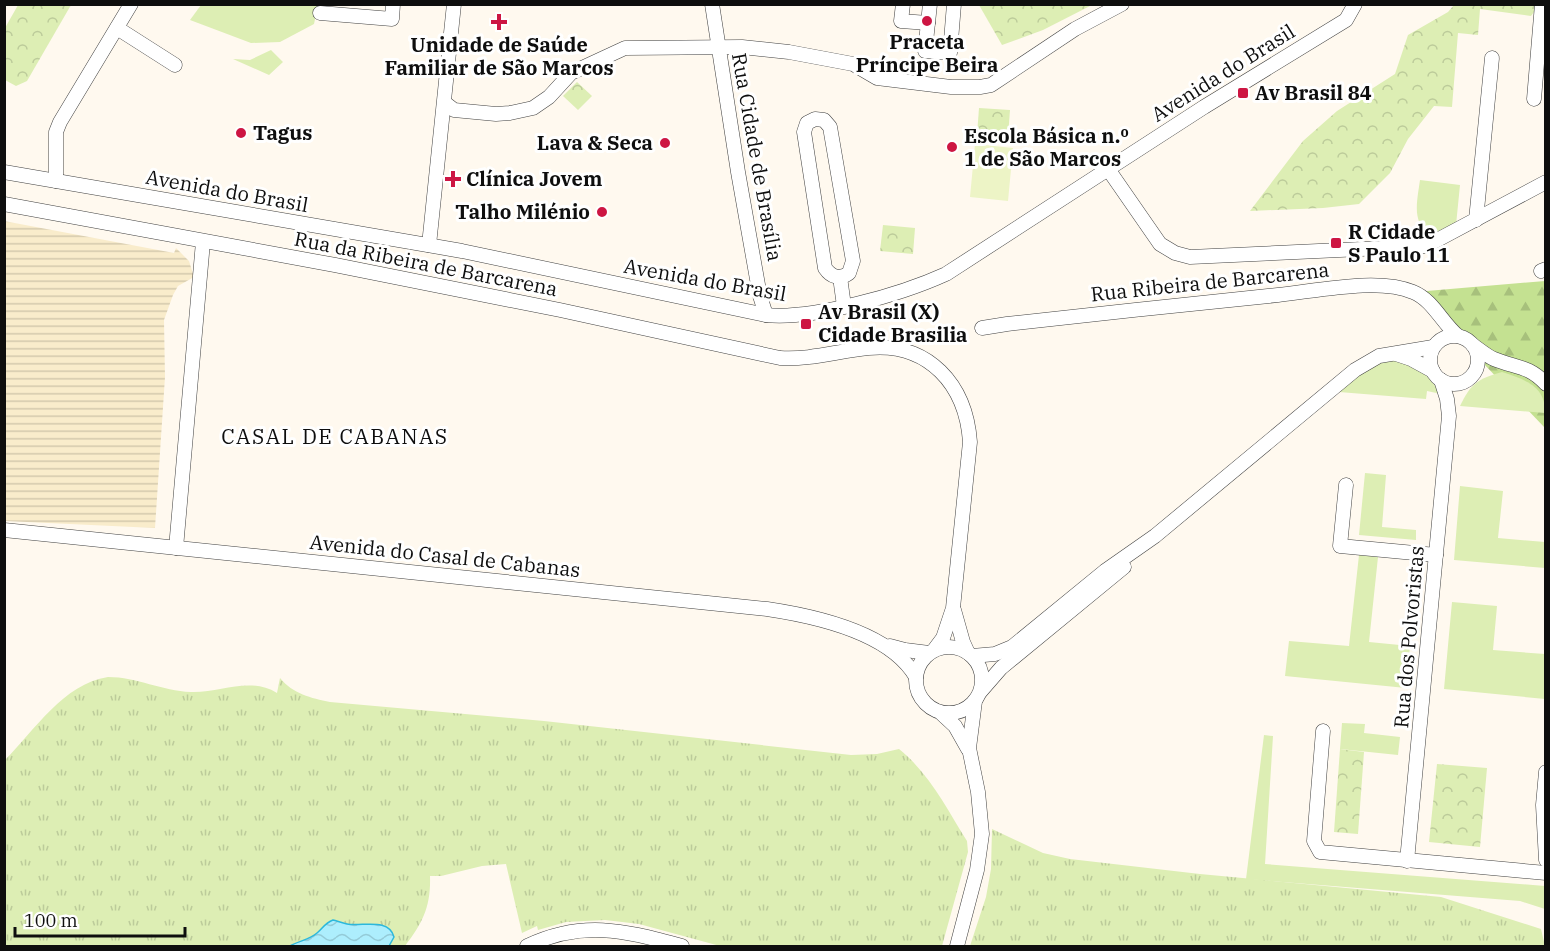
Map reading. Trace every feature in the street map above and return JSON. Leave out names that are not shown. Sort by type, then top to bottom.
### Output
[{"type":"street","points":[[56,181],[56,132],[60,122],[131,4]]},
{"type":"street","points":[[320,13],[392,19],[393,4]]},
{"type":"street","points":[[429,245],[454,4]]},
{"type":"street","name":"Rua Cidade de Brasília","points":[[712,4],[758,285],[766,315]]},
{"type":"street","points":[[903,4],[901,21],[928,23]]},
{"type":"street","points":[[930,4],[925,51],[950,53],[954,4]]},
{"type":"street","points":[[445,103],[454,110],[510,113],[533,108],[549,97],[571,73],[625,48],[718,46],[789,52],[853,64],[877,78],[951,87],[980,87],[991,85],[1075,28],[1122,4]]},
{"type":"street","name":"Avenida do Brasil","points":[[4,172],[429,245],[766,315],[796,315],[844,306],[929,282],[945,274],[1346,20],[1355,4]]},
{"type":"street","points":[[1534,99],[1542,4]]},
{"type":"street","points":[[117,28],[175,65]]},
{"type":"street","points":[[1476,220],[1492,58]]},
{"type":"street","points":[[815,119],[824,120],[830,126],[853,261],[849,273],[840,278],[831,275],[825,268],[804,132],[807,123],[815,119]]},
{"type":"street","points":[[1108,169],[1160,244],[1175,253],[1190,257],[1416,247],[1435,241],[1545,182]]},
{"type":"street","name":"Rua da Ribeira de Barcarena","points":[[4,204],[335,265],[780,358],[807,358],[867,348],[889,348],[909,352],[927,360],[946,377],[960,397],[968,419],[970,442],[953,608]]},
{"type":"street","points":[[176,548],[203,242]]},
{"type":"street","points":[[840,278],[844,306]]},
{"type":"street","name":"Rua Ribeira de Barcarena","points":[[982,328],[1172,305],[1384,284],[1415,292],[1425,299],[1450,330],[1458,336]]},
{"type":"street","points":[[1435,310],[1439,332],[1429,359],[1437,376]]},
{"type":"street","points":[[953,608],[963,642],[970,655],[995,654],[1012,647],[1104,571],[1155,536],[1355,370],[1379,356],[1435,345],[1446,336],[1458,336],[1491,358],[1526,368],[1536,374],[1545,384]]},
{"type":"street","points":[[1469,378],[1478,361],[1473,345]]},
{"type":"street","points":[[1391,353],[1411,359],[1454,384],[1501,366],[1516,365]]},
{"type":"street","name":"Rua dos Polvoristas","points":[[1407,861],[1449,416],[1447,399],[1437,376]]},
{"type":"street","name":"Rua dos Polvoristas","points":[[1449,416],[1457,395],[1469,378]]},
{"type":"street","points":[[1346,485],[1340,546],[1436,555]]},
{"type":"street","name":"Avenida do Casal de Cabanas","points":[[4,530],[767,609],[826,621],[860,633],[901,657],[915,677],[922,700],[955,726],[970,753]]},
{"type":"street","points":[[941,713],[956,713],[963,710],[1001,668],[1134,558],[1155,536]]},
{"type":"street","points":[[915,677],[920,663],[943,638],[953,608]]},
{"type":"street","name":"Avenida do Casal de Cabanas","points":[[876,642],[905,650],[932,652],[951,647],[970,655],[981,672],[970,735],[970,753],[978,792],[982,834],[977,870],[957,946]]},
{"type":"street","points":[[1323,731],[1314,830],[1316,848],[1320,852],[1545,873]]},
{"type":"street","points":[[1545,772],[1543,805],[1545,860]]},
{"type":"street","points":[[527,946],[558,935],[594,930],[630,932],[682,946]]},
{"type":"shaded area","points":[[4,221],[174,253],[176,248],[189,261],[194,277],[178,286],[164,320],[165,377],[155,528],[5,521]]},
{"type":"green space","points":[[18,5],[71,5],[27,81],[16,86],[5,80],[5,28]]},
{"type":"green space","points":[[201,5],[318,5],[314,24],[280,42],[251,43],[190,20]]},
{"type":"green space","points":[[979,5],[1092,5],[1043,30],[1002,45]]},
{"type":"green space","points":[[1454,5],[1539,5],[1531,16],[1480,9],[1478,35],[1458,33],[1452,107],[1434,106],[1408,139],[1390,173],[1359,204],[1250,211],[1303,141],[1337,111],[1395,74],[1408,35],[1448,12]]},
{"type":"green space","points":[[271,50],[283,62],[269,75],[233,59],[250,60]]},
{"type":"green space","points":[[577,82],[592,96],[578,110],[563,96]]},
{"type":"green space","points":[[979,108],[1010,110],[1008,137],[977,135]]},
{"type":"green space","points":[[975,144],[1013,148],[1008,201],[970,197]]},
{"type":"green space","points":[[1420,180],[1460,185],[1456,225],[1432,238],[1425,232],[1418,219]]},
{"type":"green space","points":[[883,225],[915,228],[913,254],[880,251]]},
{"type":"green space","points":[[1545,281],[1545,428],[1415,292]]},
{"type":"green space","points":[[1388,357],[1406,362],[1425,374],[1441,394],[1427,391],[1426,399],[1339,392],[1365,368]]},
{"type":"green space","points":[[1502,372],[1526,381],[1538,390],[1542,396],[1545,413],[1460,406],[1476,383]]},
{"type":"green space","points":[[1365,473],[1386,475],[1382,527],[1416,530],[1416,540],[1359,535]]},
{"type":"green space","points":[[1460,486],[1503,491],[1498,538],[1545,542],[1545,568],[1454,560]]},
{"type":"green space","points":[[1359,555],[1378,557],[1369,642],[1410,646],[1406,688],[1285,676],[1289,641],[1349,646]]},
{"type":"green space","points":[[1452,602],[1497,606],[1493,650],[1545,654],[1545,699],[1444,689]]},
{"type":"green space","points":[[108,677],[129,679],[180,691],[202,692],[245,685],[266,688],[277,693],[280,678],[297,692],[330,702],[544,721],[851,755],[877,754],[899,749],[937,792],[967,841],[968,852],[942,946],[720,946],[639,924],[605,920],[566,922],[538,930],[537,926],[522,933],[506,864],[430,876],[425,914],[405,946],[5,946],[5,760],[64,698],[92,681]]},
{"type":"green space","points":[[1342,723],[1365,724],[1364,733],[1400,737],[1398,755],[1340,749]]},
{"type":"green space","points":[[1264,735],[1273,736],[1265,864],[1545,886],[1545,909],[1520,901],[1246,879]]},
{"type":"green space","points":[[1340,749],[1364,752],[1358,834],[1334,832]]},
{"type":"green space","points":[[1437,764],[1487,768],[1480,847],[1429,842]]},
{"type":"green space","points":[[992,829],[1043,853],[1070,859],[1441,897],[1541,929],[1545,946],[970,946],[986,897],[991,869]]},
{"type":"water","points":[[333,920],[353,925],[381,925],[387,927],[394,937],[389,946],[290,946],[314,935]]},
{"type":"place","name":"Praceta Príncipe Beira","points":[[927,21]]},
{"type":"place","name":"Unidade de Saúde Familiar de São Marcos","points":[[499,22]]},
{"type":"place","name":"Av Brasil 84","points":[[1243,93]]},
{"type":"place","name":"Tagus","points":[[241,133]]},
{"type":"place","name":"Lava & Seca","points":[[665,143]]},
{"type":"place","name":"Escola Básica n.º 1 de São Marcos","points":[[952,147]]},
{"type":"place","name":"Clínica Jovem","points":[[453,179]]},
{"type":"place","name":"Talho Milénio","points":[[602,212]]},
{"type":"place","name":"R Cidade S Paulo 11","points":[[1336,243]]},
{"type":"place","name":"Av Brasil (X) Cidade Brasilia","points":[[806,324]]},
{"type":"district","name":"CASAL DE CABANAS","points":[[335,437]]}]
